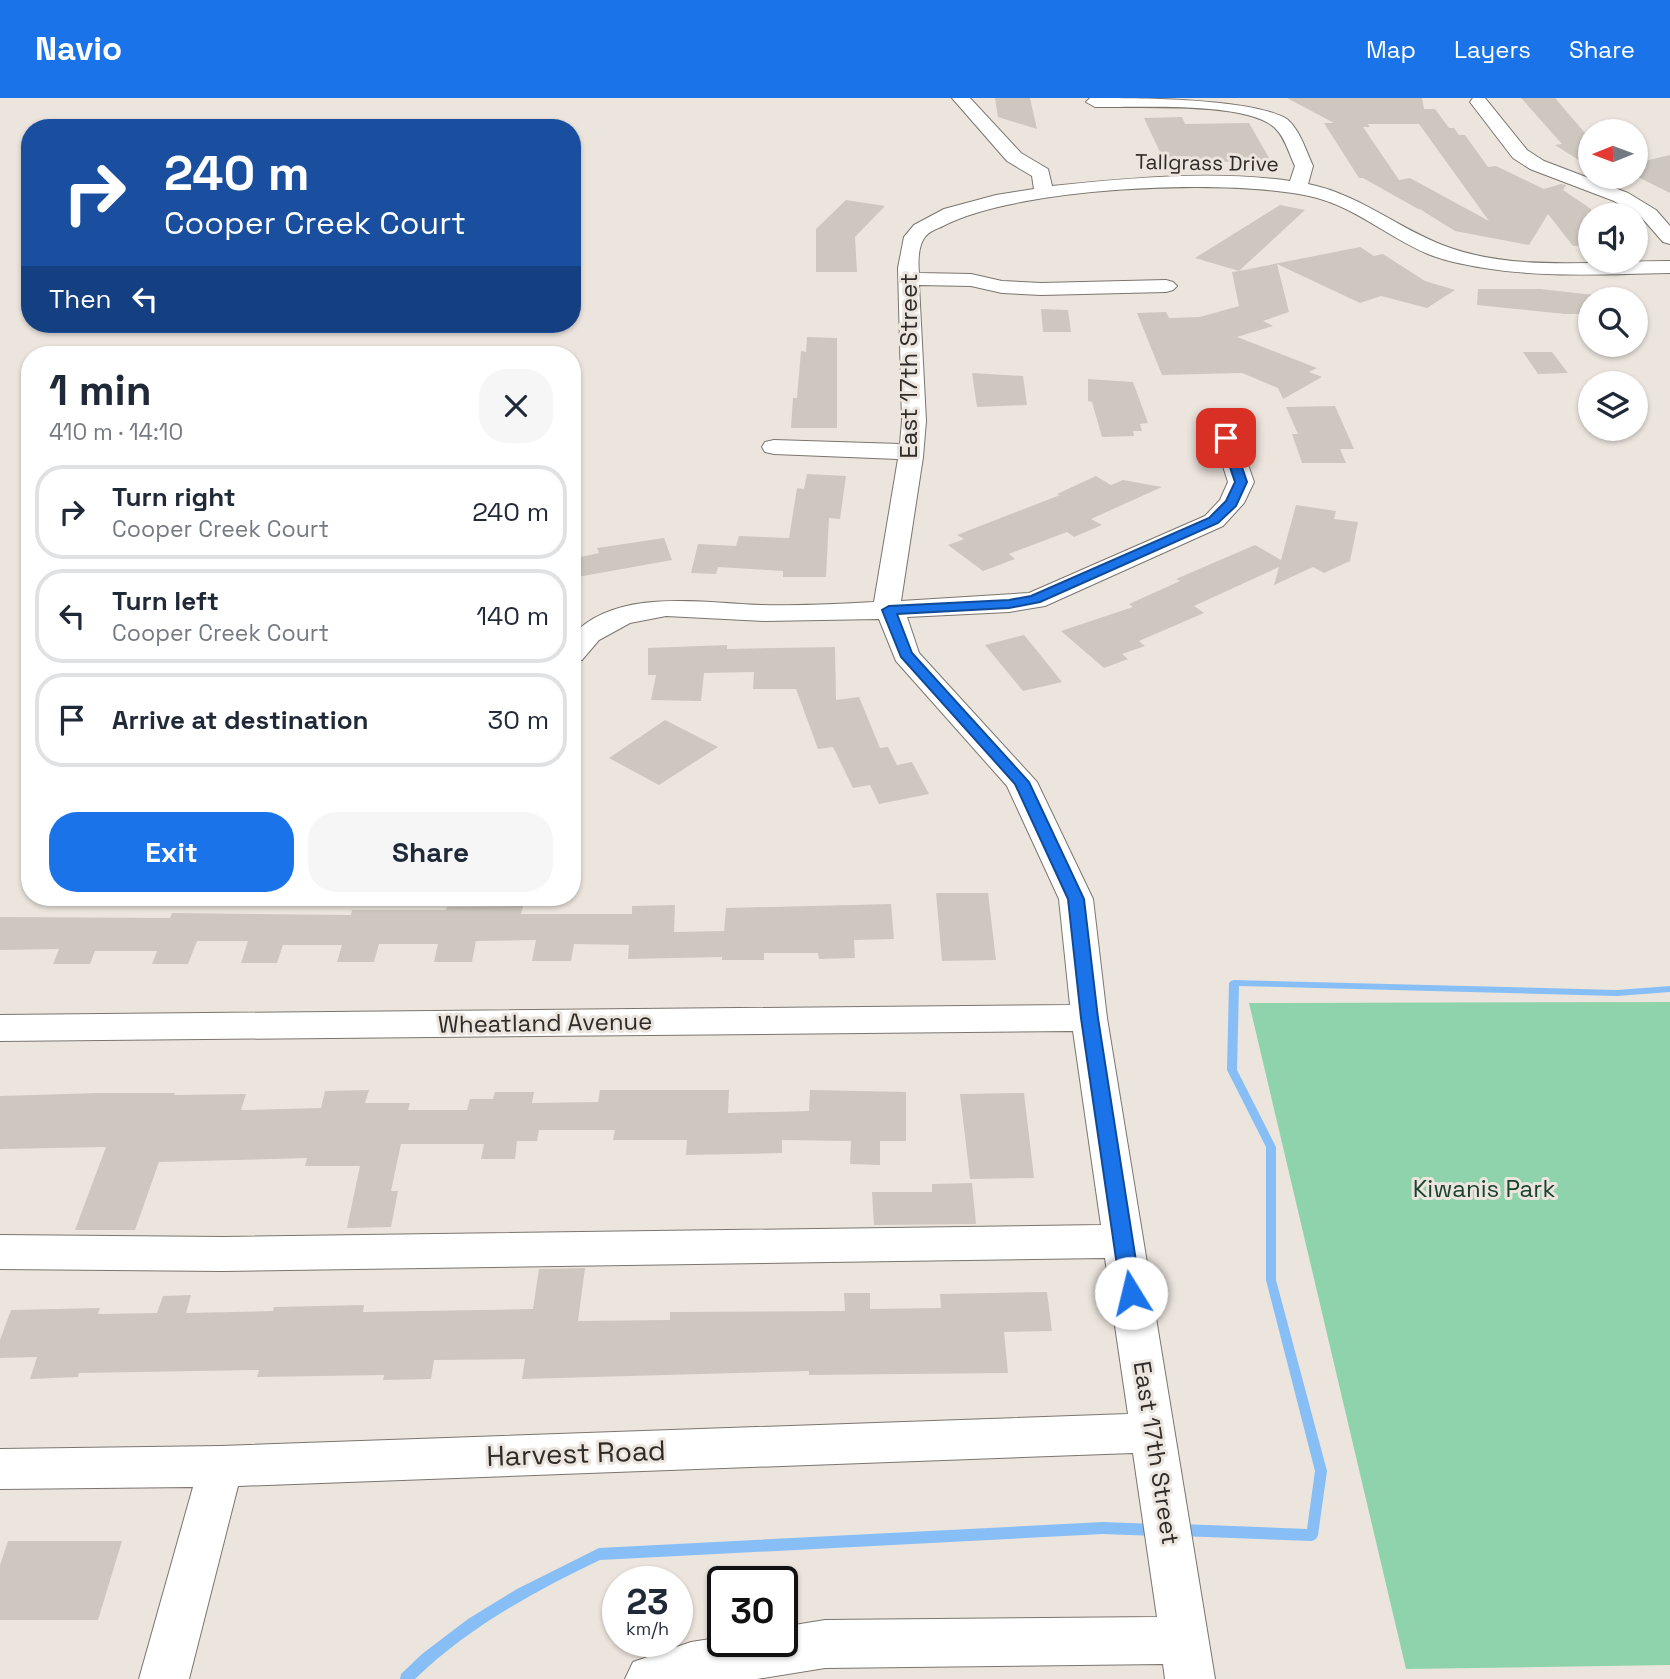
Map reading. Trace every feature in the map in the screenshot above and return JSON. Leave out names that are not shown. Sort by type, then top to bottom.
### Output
[{"type":"street","points":[[961,98],[1014,157],[1041,173],[1034,196]]},
{"type":"street","points":[[1095,102],[1231,103],[1265,112],[1280,122],[1289,134],[1304,166],[1297,188]]},
{"type":"street","points":[[1479,102],[1520,154],[1537,164],[1621,197],[1649,214],[1670,238]]},
{"type":"street","name":"Tallgrass Drive","points":[[1034,196],[1106,185],[1257,183],[1297,188],[1351,204],[1436,250],[1482,261],[1522,267],[1670,267]]},
{"type":"street","name":"East 17th Street","points":[[1034,196],[952,212],[918,231],[909,246],[914,401],[911,452],[887,600],[906,654],[1021,782],[1076,899],[1089,1018],[1187,1660]]},
{"type":"street","points":[[908,279],[971,281],[1002,287],[1041,289],[1166,286]]},
{"type":"street","points":[[581,643],[589,634],[622,616],[666,608],[764,613],[889,610],[1009,604],[1035,600],[1214,520],[1231,503],[1241,482],[1219,415]]},
{"type":"street","points":[[774,447],[911,452]]},
{"type":"street","name":"Wheatland Avenue","points":[[0,1028],[1089,1018]]},
{"type":"street","points":[[0,1252],[264,1254],[1123,1241]]},
{"type":"street","name":"Harvest Road","points":[[0,1469],[1156,1454]]},
{"type":"street","points":[[164,1679],[221,1466]]},
{"type":"street","points":[[650,1679],[691,1666],[825,1644],[1187,1660]]},
{"type":"green space","name":"Kiwanis Park","points":[[1670,1002],[1670,1665],[1406,1669],[1249,1003]]},
{"type":"building","points":[[995,98],[1030,98],[1037,129],[998,117]]},
{"type":"building","points":[[1287,98],[1422,98],[1424,109],[1435,109],[1449,128],[1454,128],[1459,135],[1465,135],[1488,167],[1496,166],[1544,189],[1566,185],[1563,190],[1582,203],[1578,203],[1578,246],[1573,246],[1548,214],[1529,245],[1455,231],[1418,208],[1420,210],[1359,178],[1324,123],[1334,123]],"holes":[[[1368,124],[1419,124],[1489,221],[1410,178],[1399,180],[1363,127],[1370,127]]]},
{"type":"building","points":[[1521,98],[1555,98],[1578,125],[1578,160],[1555,145],[1562,144]]},
{"type":"building","points":[[1182,117],[1185,124],[1249,123],[1272,163],[1191,161],[1193,164],[1166,165],[1144,118]]},
{"type":"building","points":[[1670,155],[1670,193],[1648,182],[1648,160]]},
{"type":"building","points":[[846,200],[885,206],[855,237],[857,272],[816,272],[816,229]]},
{"type":"building","points":[[1280,205],[1305,210],[1239,271],[1195,258]]},
{"type":"building","points":[[1360,247],[1374,256],[1383,254],[1425,281],[1455,290],[1427,308],[1381,296],[1360,303],[1277,264],[1289,312],[1263,321],[1273,326],[1237,337],[1317,368],[1309,372],[1322,377],[1283,399],[1278,388],[1242,373],[1162,375],[1137,313],[1166,312],[1169,318],[1200,317],[1239,306],[1232,272]]},
{"type":"building","points":[[1478,289],[1540,289],[1578,293],[1578,314],[1477,305]]},
{"type":"building","points":[[1041,309],[1068,310],[1071,332],[1043,332]]},
{"type":"building","points":[[807,337],[837,338],[837,428],[791,428],[801,351],[806,352]]},
{"type":"building","points":[[1523,352],[1552,352],[1568,373],[1538,374]]},
{"type":"building","points":[[972,373],[1023,376],[1027,405],[977,407]]},
{"type":"building","points":[[1088,379],[1133,382],[1148,423],[1140,424],[1142,431],[1133,431],[1134,436],[1102,437],[1092,402],[1088,401]]},
{"type":"building","points":[[1335,406],[1354,449],[1340,449],[1346,463],[1302,463],[1292,434],[1298,434],[1286,407]]},
{"type":"building","points":[[807,474],[846,476],[840,519],[829,518],[826,577],[783,577],[783,571],[718,567],[716,574],[691,573],[698,544],[736,546],[739,536],[789,538],[797,488],[804,489]]},
{"type":"building","points":[[1096,476],[1111,485],[1123,480],[1162,487],[1091,519],[1102,525],[1074,537],[1067,532],[1009,554],[1015,559],[983,571],[948,545],[964,539],[957,535],[1060,495],[1057,494]]},
{"type":"building","points":[[1296,505],[1336,511],[1334,519],[1358,522],[1350,561],[1324,573],[1313,567],[1274,585],[1279,567],[1194,606],[1204,613],[1139,641],[1145,646],[1122,654],[1128,659],[1104,668],[1061,631],[1133,607],[1129,604],[1180,581],[1176,579],[1255,545],[1281,560]]},
{"type":"building","points":[[664,538],[672,560],[581,576],[581,557],[599,553],[597,548]]},
{"type":"building","points":[[1024,635],[1062,682],[1023,691],[985,645]]},
{"type":"building","points":[[727,645],[727,649],[835,647],[836,700],[859,697],[880,748],[888,747],[897,765],[912,762],[929,794],[879,804],[870,785],[853,788],[833,747],[818,749],[796,689],[753,689],[754,672],[704,673],[701,701],[651,700],[656,675],[648,675],[648,648]]},
{"type":"building","points":[[665,720],[718,747],[659,785],[609,758]]},
{"type":"building","points":[[936,893],[988,893],[996,960],[942,961]]},
{"type":"building","points":[[891,904],[894,939],[854,940],[855,958],[819,959],[818,953],[764,953],[764,960],[722,960],[722,957],[628,959],[629,945],[574,944],[571,961],[532,961],[536,940],[476,941],[472,962],[434,962],[438,944],[379,944],[374,962],[337,962],[342,945],[283,945],[277,963],[241,963],[248,941],[197,941],[188,964],[152,964],[157,951],[95,951],[90,964],[53,964],[59,949],[0,950],[0,917],[170,918],[172,913],[351,915],[352,910],[446,910],[447,907],[523,906],[521,914],[632,914],[632,906],[675,905],[674,932],[724,931],[726,908]]},
{"type":"building","points":[[369,1090],[365,1103],[410,1103],[408,1110],[467,1110],[470,1099],[493,1099],[495,1092],[534,1092],[532,1103],[598,1102],[600,1090],[729,1090],[728,1113],[809,1111],[810,1090],[906,1092],[906,1141],[880,1141],[880,1165],[850,1164],[851,1141],[782,1140],[782,1153],[686,1155],[687,1140],[613,1140],[615,1130],[539,1130],[537,1141],[517,1141],[515,1159],[481,1159],[484,1144],[401,1144],[391,1191],[398,1191],[391,1227],[347,1228],[360,1166],[305,1166],[307,1158],[159,1162],[135,1230],[75,1230],[106,1147],[0,1149],[0,1096],[99,1093],[246,1094],[241,1110],[321,1108],[325,1091]]},
{"type":"building","points":[[1024,1093],[1034,1178],[970,1179],[960,1094]]},
{"type":"building","points":[[972,1183],[976,1224],[874,1225],[872,1192],[932,1192],[932,1184]]},
{"type":"building","points":[[585,1268],[578,1321],[670,1320],[670,1312],[845,1311],[844,1293],[870,1293],[870,1309],[941,1308],[940,1294],[1047,1292],[1052,1331],[1004,1332],[1008,1373],[809,1375],[809,1371],[522,1379],[525,1359],[434,1360],[431,1379],[383,1380],[384,1375],[257,1377],[259,1370],[79,1373],[78,1377],[30,1379],[37,1357],[0,1358],[0,1340],[11,1310],[100,1308],[98,1314],[157,1313],[163,1296],[191,1295],[186,1313],[364,1305],[363,1312],[533,1309],[539,1269]]},
{"type":"building","points":[[8,1541],[122,1541],[98,1620],[0,1620],[0,1565]]},
{"type":"waterway","points":[[1180,1530],[1312,1535],[1321,1471],[1271,1280],[1271,1147],[1232,1070],[1234,983],[1617,993],[1670,989]]},
{"type":"waterway","points":[[406,1679],[472,1623],[547,1579],[599,1554],[1103,1528],[1156,1530]]},
{"type":"route","points":[[1131,1293],[1089,1018],[1076,899],[1021,782],[906,654],[889,610],[1009,604],[1035,600],[1214,520],[1231,503],[1241,482],[1226,438]]}]
